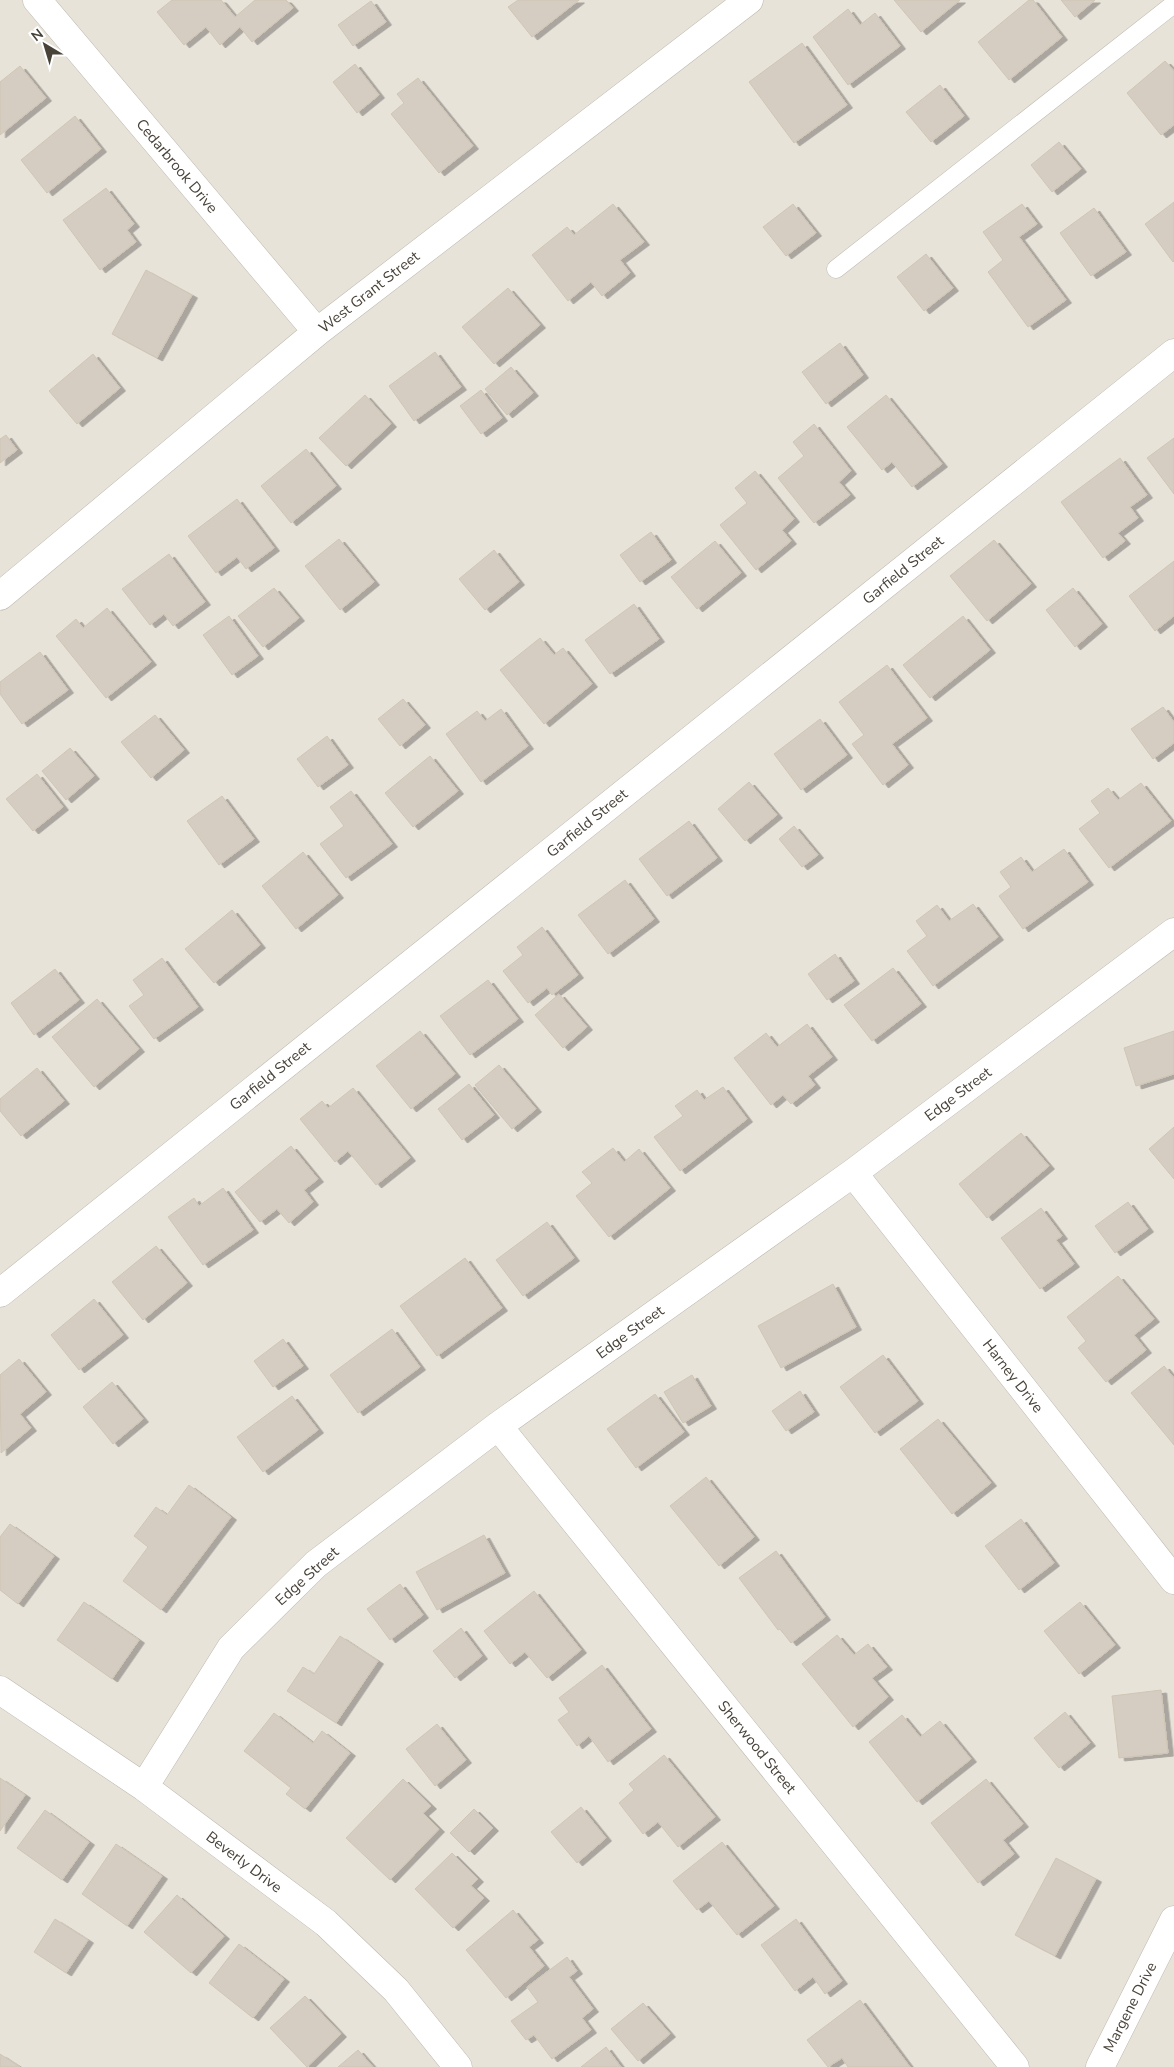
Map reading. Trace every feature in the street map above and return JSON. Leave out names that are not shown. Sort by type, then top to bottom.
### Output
[{"type":"street","name":"Cedarbrook Drive","points":[[37,0],[317,332]]},
{"type":"street","name":"West Grant Street","points":[[0,596],[317,332],[749,0]]},
{"type":"street","name":"Garfield Street","points":[[0,1293],[1174,353]]},
{"type":"street","name":"Edge Street","points":[[144,1787],[231,1648],[316,1564],[498,1426],[853,1173],[1174,932]]},
{"type":"street","name":"Harney Drive","points":[[853,1173],[1174,1580]]},
{"type":"street","name":"Sherwood Street","points":[[498,1426],[1015,2067]]},
{"type":"street","name":"Beverly Drive","points":[[0,1690],[144,1787],[326,1923],[396,1990],[458,2067]]},
{"type":"street","name":"Margene Drive","points":[[1100,2067],[1174,1920]]},
{"type":"lane","points":[[836,269],[1174,4]]},
{"type":"shaded area","points":[[0,0],[1174,0],[1174,2067],[0,2067]]},
{"type":"building","points":[[172,0],[221,0],[235,17],[255,0],[286,0],[293,8],[252,42],[240,27],[220,45],[206,27],[184,45],[157,12]]},
{"type":"building","points":[[518,0],[579,0],[532,37],[508,7]]},
{"type":"building","points":[[894,0],[960,0],[921,32]]},
{"type":"building","points":[[1029,0],[1033,0],[1062,37],[1009,80],[978,42]]},
{"type":"building","points":[[1061,0],[1095,0],[1075,17]]},
{"type":"building","points":[[371,1],[386,22],[353,46],[338,25]]},
{"type":"building","points":[[848,9],[860,25],[875,13],[900,46],[848,85],[813,37]]},
{"type":"building","points":[[802,43],[847,105],[794,143],[749,82]]},
{"type":"building","points":[[1165,61],[1174,71],[1174,125],[1161,135],[1127,93]]},
{"type":"building","points":[[355,64],[379,95],[357,113],[333,82]]},
{"type":"building","points":[[20,66],[46,98],[0,135],[0,82]]},
{"type":"building","points":[[418,78],[473,146],[439,173],[391,114],[404,103],[397,94]]},
{"type":"building","points":[[940,85],[964,116],[931,142],[906,112]]},
{"type":"building","points":[[75,116],[101,149],[47,193],[21,160]]},
{"type":"building","points":[[1059,142],[1081,169],[1052,192],[1031,165]]},
{"type":"building","points":[[106,188],[134,224],[127,230],[136,242],[100,270],[63,220]]},
{"type":"building","points":[[1174,202],[1174,261],[1173,262],[1145,224]]},
{"type":"building","points":[[613,204],[644,242],[620,260],[630,273],[602,296],[591,282],[568,301],[532,255],[567,227],[574,235]]},
{"type":"building","points":[[793,204],[816,233],[786,256],[763,227]]},
{"type":"building","points":[[1022,204],[1037,224],[1019,237],[1066,300],[1028,327],[988,272],[1003,260],[983,232]]},
{"type":"building","points":[[1094,208],[1126,252],[1091,276],[1060,233]]},
{"type":"building","points":[[926,254],[953,288],[924,311],[897,277]]},
{"type":"building","points":[[146,270],[192,295],[157,358],[112,334]]},
{"type":"building","points":[[508,288],[540,325],[494,364],[462,327]]},
{"type":"building","points":[[840,343],[863,375],[826,404],[802,372]]},
{"type":"building","points":[[435,352],[461,387],[414,421],[389,386]]},
{"type":"building","points":[[93,354],[120,388],[77,424],[49,391]]},
{"type":"building","points":[[511,367],[533,393],[507,415],[485,389]]},
{"type":"building","points":[[481,390],[502,418],[481,434],[460,406]]},
{"type":"building","points":[[365,395],[391,424],[346,466],[319,438]]},
{"type":"building","points":[[886,395],[942,464],[912,487],[892,462],[882,470],[847,427]]},
{"type":"building","points":[[814,424],[851,471],[839,482],[850,495],[814,523],[778,478],[804,456],[793,442]]},
{"type":"building","points":[[6,435],[17,450],[0,463],[0,439]]},
{"type":"building","points":[[1174,438],[1174,494],[1147,458]]},
{"type":"building","points":[[306,449],[336,486],[291,523],[261,486]]},
{"type":"building","points":[[1120,458],[1147,495],[1130,507],[1138,518],[1118,533],[1125,541],[1103,558],[1061,502]]},
{"type":"building","points":[[755,471],[794,519],[782,530],[791,541],[756,570],[720,525],[747,503],[735,488]]},
{"type":"building","points":[[237,499],[274,548],[246,569],[237,557],[216,573],[188,536]]},
{"type":"building","points":[[651,532],[671,560],[640,582],[620,555]]},
{"type":"building","points":[[339,539],[374,582],[340,610],[305,566]]},
{"type":"building","points":[[994,540],[1031,584],[987,621],[950,576]]},
{"type":"building","points":[[715,541],[741,573],[697,609],[671,577]]},
{"type":"building","points":[[494,550],[519,582],[485,610],[459,579]]},
{"type":"building","points":[[169,554],[205,602],[173,626],[164,614],[150,625],[122,589]]},
{"type":"building","points":[[1174,561],[1174,616],[1155,631],[1129,596]]},
{"type":"building","points":[[274,588],[299,618],[263,647],[238,616]]},
{"type":"building","points":[[1073,588],[1102,624],[1075,647],[1046,610]]},
{"type":"building","points":[[634,604],[659,639],[610,674],[585,640]]},
{"type":"building","points":[[107,608],[151,662],[106,698],[56,636],[76,619],[83,628]]},
{"type":"building","points":[[229,616],[258,656],[232,675],[203,635]]},
{"type":"building","points":[[963,616],[990,650],[930,698],[903,665]]},
{"type":"building","points":[[540,638],[554,655],[563,648],[592,684],[544,724],[500,670]]},
{"type":"building","points":[[40,652],[68,690],[22,724],[0,694],[0,682]]},
{"type":"building","points":[[887,665],[927,718],[892,744],[908,765],[883,785],[852,744],[864,735],[839,702]]},
{"type":"building","points":[[403,699],[425,725],[400,746],[378,719]]},
{"type":"building","points":[[1163,707],[1174,722],[1174,743],[1153,759],[1131,729]]},
{"type":"building","points":[[501,709],[528,746],[481,782],[446,734],[477,711],[485,721]]},
{"type":"building","points":[[155,715],[184,750],[151,778],[121,742]]},
{"type":"building","points":[[820,719],[847,755],[801,790],[774,754]]},
{"type":"building","points":[[327,736],[348,765],[318,787],[297,759]]},
{"type":"building","points":[[70,748],[94,776],[66,800],[42,771]]},
{"type":"building","points":[[430,756],[458,791],[413,827],[385,793]]},
{"type":"building","points":[[37,774],[63,807],[33,831],[6,799]]},
{"type":"building","points":[[749,782],[777,815],[745,841],[718,809]]},
{"type":"building","points":[[1141,783],[1171,821],[1109,868],[1079,829],[1100,813],[1091,801],[1108,788],[1118,800]]},
{"type":"building","points":[[351,791],[392,844],[346,878],[320,844],[344,826],[330,807]]},
{"type":"building","points":[[222,796],[254,839],[219,865],[187,821]]},
{"type":"building","points":[[689,821],[717,858],[667,896],[639,859]]},
{"type":"building","points":[[794,826],[818,855],[802,867],[779,839]]},
{"type":"building","points":[[1064,849],[1088,882],[1023,929],[999,896],[1011,887],[1000,872],[1021,857],[1032,872]]},
{"type":"building","points":[[303,852],[338,895],[296,929],[262,886]]},
{"type":"building","points":[[625,880],[654,919],[608,954],[578,915]]},
{"type":"building","points":[[973,904],[998,937],[933,986],[907,951],[927,936],[916,921],[937,905],[949,921]]},
{"type":"building","points":[[232,910],[260,945],[214,983],[185,949]]},
{"type":"building","points":[[542,927],[578,975],[552,995],[547,988],[528,1003],[503,971],[523,955],[517,947]]},
{"type":"building","points":[[835,954],[854,981],[827,1000],[808,974]]},
{"type":"building","points":[[162,958],[198,1007],[154,1039],[129,1006],[144,995],[133,980]]},
{"type":"building","points":[[893,968],[921,1004],[872,1041],[844,1005]]},
{"type":"building","points":[[55,969],[79,1000],[34,1035],[11,1003]]},
{"type":"building","points":[[488,980],[518,1019],[470,1055],[440,1016]]},
{"type":"building","points":[[559,994],[587,1027],[563,1048],[535,1015]]},
{"type":"building","points":[[97,999],[139,1049],[94,1087],[52,1037]]},
{"type":"building","points":[[807,1024],[832,1057],[808,1076],[815,1085],[791,1104],[783,1095],[771,1105],[734,1058],[766,1033],[777,1047]]},
{"type":"building","points":[[420,1031],[455,1074],[411,1109],[376,1066]]},
{"type":"building","points":[[1174,1031],[1174,1074],[1136,1086],[1124,1048]]},
{"type":"building","points":[[499,1065],[536,1109],[512,1129],[475,1085]]},
{"type":"building","points":[[37,1068],[64,1101],[21,1136],[0,1111],[0,1099]]},
{"type":"building","points":[[469,1084],[494,1115],[462,1140],[438,1109]]},
{"type":"building","points":[[723,1087],[747,1119],[680,1171],[654,1137],[683,1116],[675,1106],[697,1090],[704,1100]]},
{"type":"building","points":[[353,1088],[410,1158],[376,1185],[348,1151],[335,1162],[300,1119],[322,1101],[328,1108]]},
{"type":"building","points":[[1174,1127],[1174,1179],[1149,1149]]},
{"type":"building","points":[[1021,1133],[1049,1166],[987,1218],[959,1184]]},
{"type":"building","points":[[291,1146],[318,1179],[304,1190],[313,1202],[289,1223],[277,1209],[260,1222],[235,1192]]},
{"type":"building","points":[[613,1148],[624,1162],[639,1149],[670,1188],[609,1237],[576,1196],[592,1183],[582,1172]]},
{"type":"building","points":[[223,1188],[253,1230],[203,1265],[168,1217],[194,1198],[199,1206]]},
{"type":"building","points":[[1128,1202],[1148,1229],[1115,1253],[1095,1226]]},
{"type":"building","points":[[1041,1208],[1062,1236],[1056,1240],[1074,1264],[1040,1289],[1001,1238]]},
{"type":"building","points":[[547,1222],[574,1258],[523,1296],[496,1260]]},
{"type":"building","points":[[156,1246],[187,1283],[143,1320],[112,1282]]},
{"type":"building","points":[[465,1258],[502,1308],[437,1356],[400,1306]]},
{"type":"building","points":[[1118,1276],[1154,1319],[1134,1335],[1146,1350],[1106,1382],[1078,1348],[1086,1341],[1067,1317]]},
{"type":"building","points":[[833,1284],[856,1327],[781,1368],[758,1326]]},
{"type":"building","points":[[94,1299],[123,1335],[79,1370],[51,1335]]},
{"type":"building","points":[[392,1329],[420,1367],[358,1413],[330,1375]]},
{"type":"building","points":[[283,1339],[303,1366],[273,1387],[254,1361]]},
{"type":"building","points":[[883,1355],[918,1401],[875,1433],[840,1387]]},
{"type":"building","points":[[19,1359],[46,1392],[20,1414],[31,1428],[1,1453],[0,1375]]},
{"type":"building","points":[[1164,1366],[1174,1378],[1174,1445],[1131,1393]]},
{"type":"building","points":[[692,1375],[711,1406],[683,1423],[664,1392]]},
{"type":"building","points":[[112,1382],[143,1419],[113,1444],[83,1407]]},
{"type":"building","points":[[800,1391],[814,1412],[786,1431],[772,1411]]},
{"type":"building","points":[[655,1394],[684,1432],[636,1468],[607,1429]]},
{"type":"building","points":[[292,1396],[318,1430],[263,1472],[237,1437]]},
{"type":"building","points":[[938,1419],[991,1483],[952,1514],[900,1449]]},
{"type":"building","points":[[706,1477],[754,1537],[719,1566],[670,1506]]},
{"type":"building","points":[[189,1485],[231,1517],[161,1610],[123,1581],[148,1547],[134,1536],[156,1507],[167,1515]]},
{"type":"building","points":[[1021,1519],[1054,1563],[1019,1590],[985,1546]]},
{"type":"building","points":[[10,1524],[54,1556],[18,1604],[0,1590],[0,1537]]},
{"type":"building","points":[[484,1535],[505,1573],[437,1610],[416,1572]]},
{"type":"building","points":[[776,1551],[825,1617],[791,1643],[780,1629],[778,1630],[739,1578]]},
{"type":"building","points":[[400,1584],[423,1615],[390,1640],[367,1609]]},
{"type":"building","points":[[534,1591],[581,1650],[547,1678],[525,1652],[510,1664],[484,1631]]},
{"type":"building","points":[[84,1602],[139,1640],[112,1679],[57,1640]]},
{"type":"building","points":[[1080,1602],[1115,1645],[1079,1674],[1044,1631]]},
{"type":"building","points":[[461,1628],[482,1656],[455,1678],[433,1651]]},
{"type":"building","points":[[837,1635],[854,1655],[868,1644],[887,1667],[872,1678],[888,1697],[853,1727],[802,1664]]},
{"type":"building","points":[[340,1636],[378,1661],[336,1723],[287,1691],[303,1667],[314,1674]]},
{"type":"building","points":[[602,1665],[651,1729],[608,1762],[589,1736],[577,1746],[558,1720],[569,1712],[559,1698]]},
{"type":"building","points":[[1161,1690],[1168,1753],[1119,1758],[1112,1696]]},
{"type":"building","points":[[1065,1712],[1090,1743],[1059,1768],[1034,1738]]},
{"type":"building","points":[[274,1713],[313,1743],[322,1731],[350,1753],[305,1809],[286,1794],[291,1788],[244,1751]]},
{"type":"building","points":[[902,1715],[920,1737],[940,1721],[971,1759],[917,1802],[869,1742]]},
{"type":"building","points":[[437,1724],[466,1760],[435,1786],[406,1749]]},
{"type":"building","points":[[664,1755],[715,1817],[678,1847],[658,1822],[643,1834],[619,1803],[634,1790],[629,1784]]},
{"type":"building","points":[[0,1778],[25,1795],[0,1831]]},
{"type":"building","points":[[403,1779],[431,1806],[423,1813],[439,1829],[390,1880],[346,1838]]},
{"type":"building","points":[[986,1779],[1023,1824],[1003,1840],[1014,1854],[978,1883],[931,1823]]},
{"type":"building","points":[[581,1807],[606,1838],[577,1863],[551,1832]]},
{"type":"building","points":[[474,1809],[493,1828],[469,1852],[450,1833]]},
{"type":"building","points":[[45,1810],[89,1842],[62,1880],[17,1848]]},
{"type":"building","points":[[722,1842],[774,1906],[737,1935],[709,1901],[697,1910],[673,1881]]},
{"type":"building","points":[[116,1844],[162,1876],[127,1926],[82,1894]]},
{"type":"building","points":[[452,1853],[478,1879],[471,1886],[484,1898],[453,1928],[415,1889]]},
{"type":"building","points":[[1056,1858],[1096,1879],[1055,1956],[1015,1935]]},
{"type":"building","points":[[177,1895],[224,1936],[191,1973],[144,1932]]},
{"type":"building","points":[[513,1910],[538,1940],[529,1947],[544,1966],[506,1998],[466,1950]]},
{"type":"building","points":[[55,1919],[88,1940],[66,1973],[34,1952]]},
{"type":"building","points":[[796,1919],[842,1981],[825,1994],[813,1977],[795,1991],[761,1945]]},
{"type":"building","points":[[239,1944],[284,1979],[253,2018],[209,1983]]},
{"type":"building","points":[[567,1957],[577,1971],[569,1977],[593,2009],[582,2018],[591,2030],[552,2059],[534,2035],[526,2040],[511,2021],[538,2002],[527,1987]]},
{"type":"building","points":[[305,1996],[341,2034],[307,2067],[270,2028]]},
{"type":"building","points":[[860,2000],[910,2067],[848,2067],[842,2058],[828,2067],[807,2040]]},
{"type":"building","points":[[643,2003],[670,2034],[638,2061],[611,2029]]},
{"type":"building","points":[[606,2047],[621,2067],[581,2067]]},
{"type":"building","points":[[358,2050],[373,2067],[338,2067]]},
{"type":"building","points":[[0,2054],[20,2067],[0,2067]]}]
